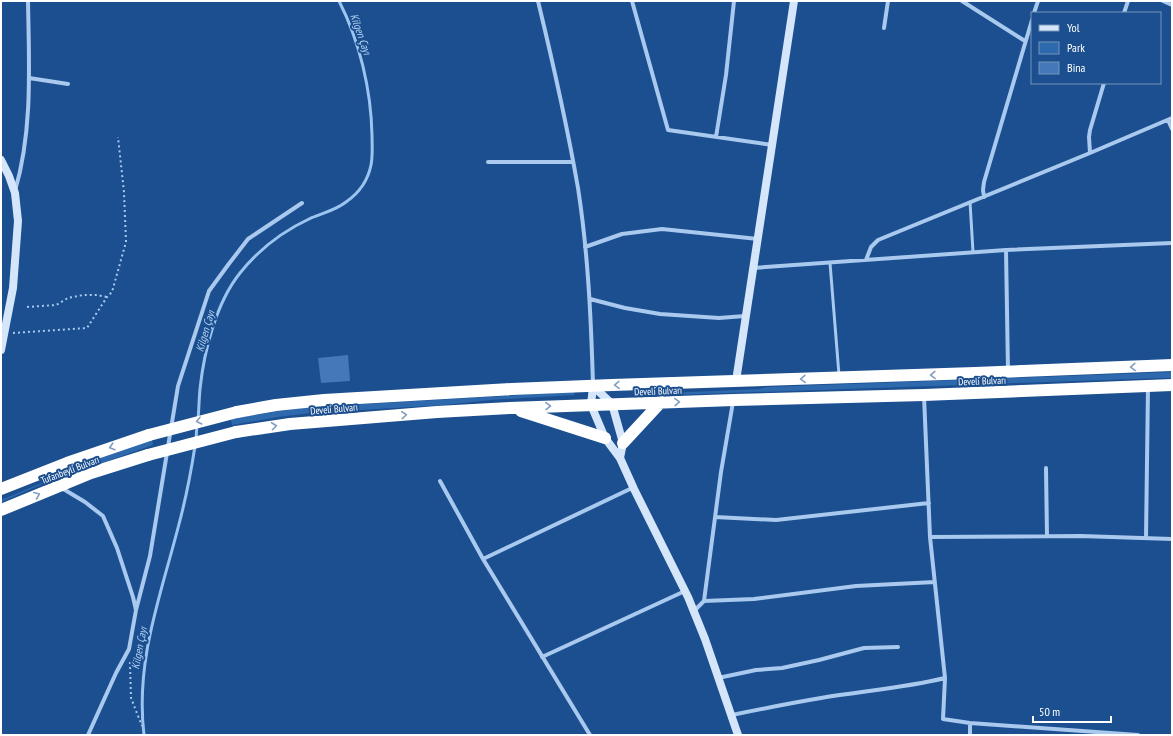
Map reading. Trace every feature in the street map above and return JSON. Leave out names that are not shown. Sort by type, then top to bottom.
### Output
[{"type":"highway","name":"Develi Bulvarı","points":[[149,435],[237,412],[276,405],[324,400],[593,386],[1172,365]]},
{"type":"highway","name":"Develi Bulvarı","points":[[148,455],[236,432],[298,424],[437,412],[661,402],[924,395],[1172,385]]},
{"type":"highway","points":[[622,443],[661,402]]},
{"type":"highway","points":[[510,408],[605,438]]},
{"type":"highway","name":"Tufanbeyli Bulvarı","points":[[1,489],[67,463],[149,435]]},
{"type":"highway","name":"Tufanbeyli Bulvarı","points":[[1,510],[58,486],[148,455]]},
{"type":"street","points":[[15,193],[20,176],[27,122],[29,78],[28,1]]},
{"type":"street","points":[[538,1],[578,188],[590,300],[593,386],[591,405],[605,438],[620,458],[694,611],[738,735]]},
{"type":"street","points":[[632,1],[668,130],[772,145]]},
{"type":"street","points":[[716,137],[726,75],[734,1]]},
{"type":"street","points":[[736,381],[794,1]]},
{"type":"street","points":[[884,28],[888,1]]},
{"type":"street","points":[[962,1],[1025,41]]},
{"type":"street","points":[[1034,12],[1038,1]]},
{"type":"street","points":[[1124,12],[1128,1]]},
{"type":"street","points":[[1163,1],[1172,5]]},
{"type":"street","points":[[984,197],[984,182],[1031,23]]},
{"type":"street","points":[[29,78],[68,84]]},
{"type":"street","points":[[1090,153],[1090,130],[1104,84]]},
{"type":"street","points":[[866,260],[871,247],[878,240],[1170,119],[1172,129]]},
{"type":"street","points":[[1,160],[15,193],[18,220],[13,288],[1,350]]},
{"type":"street","points":[[488,162],[573,162]]},
{"type":"street","points":[[88,735],[116,673],[129,649],[136,610],[150,556],[178,386],[210,291],[248,239],[302,203]]},
{"type":"street","points":[[585,247],[622,234],[662,229],[758,239]]},
{"type":"street","points":[[753,268],[1006,250],[1172,243]]},
{"type":"street","points":[[1006,250],[1008,372]]},
{"type":"street","points":[[590,300],[660,314],[719,318],[746,316]]},
{"type":"street","points":[[593,386],[612,404],[622,443],[620,458]]},
{"type":"street","points":[[1146,538],[1148,386]]},
{"type":"street","points":[[924,395],[930,537],[945,678],[943,719],[970,723],[1138,735]]},
{"type":"street","points":[[694,611],[704,601],[721,472],[734,400]]},
{"type":"street","points":[[1046,468],[1047,536]]},
{"type":"street","points":[[440,481],[483,559],[590,735]]},
{"type":"street","points":[[58,486],[85,502],[103,516],[117,548],[136,610]]},
{"type":"street","points":[[483,559],[630,489],[634,489]]},
{"type":"street","points":[[715,517],[776,520],[929,503]]},
{"type":"street","points":[[930,537],[1081,536],[1172,539]]},
{"type":"street","points":[[704,601],[754,599],[856,586],[935,582]]},
{"type":"street","points":[[542,657],[685,591]]},
{"type":"street","points":[[718,678],[756,670],[782,668],[864,648],[898,648]]},
{"type":"street","points":[[731,716],[801,702],[924,683],[945,678]]},
{"type":"street","points":[[970,723],[970,735]]},
{"type":"lane","points":[[970,202],[973,252]]},
{"type":"lane","points":[[830,263],[839,378]]},
{"type":"path","points":[[4,334],[87,328],[107,297],[112,292],[126,242],[124,192],[118,137]]},
{"type":"path","points":[[27,307],[56,305],[68,298],[83,295],[107,297]]},
{"type":"path","points":[[129,649],[131,698],[142,726]]},
{"type":"green space","points":[[1172,372],[1172,378],[644,396],[644,394],[759,389],[766,387]]},
{"type":"green space","points":[[574,392],[574,395],[311,413],[232,425],[231,419],[310,407]]},
{"type":"green space","points":[[152,439],[153,445],[45,483],[1,502],[1,500],[44,482],[73,467]]},
{"type":"building","points":[[348,355],[350,381],[321,383],[318,358]]},
{"type":"waterway","name":"Kilgen Çayı","points":[[198,419],[202,374],[212,328],[224,298],[240,273],[247,264],[272,241],[301,223],[338,207],[351,198],[362,186],[370,171],[372,158],[372,135],[367,84],[353,33],[339,1]]},
{"type":"waterway","name":"Kilgen Çayı","points":[[196,439],[197,424]]},
{"type":"waterway","name":"Kilgen Çayı","points":[[144,735],[142,707],[146,654],[151,628],[184,504],[195,446]]}]
